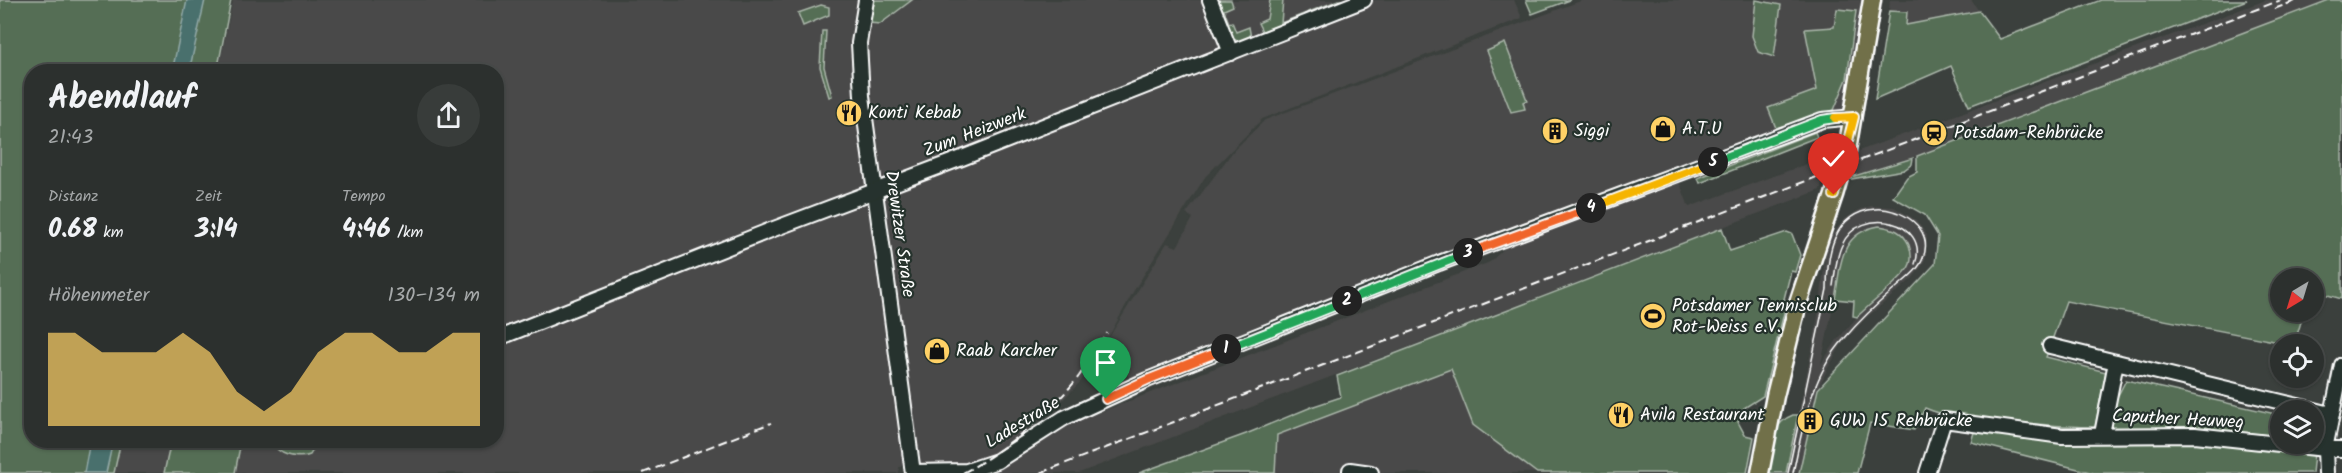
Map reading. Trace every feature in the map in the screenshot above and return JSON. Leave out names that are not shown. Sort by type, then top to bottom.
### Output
[{"type":"main road","points":[[1760,473],[1795,313],[1847,150],[1872,0]]},
{"type":"street","name":"Drewitzer Straße","points":[[866,0],[859,43],[859,59],[913,472]]},
{"type":"street","points":[[1210,0],[1231,53]]},
{"type":"street","name":"Zum Heizwerk","points":[[504,336],[1364,0]]},
{"type":"street","name":"Ladestraße","points":[[913,472],[967,471],[997,461],[1064,418],[1147,380],[1439,263],[1822,120],[1854,117]]},
{"type":"street","name":"Caputher Heuweg","points":[[2050,346],[2331,414]]},
{"type":"street","name":"Caputher Heuweg","points":[[2102,434],[2116,362]]},
{"type":"street","points":[[2326,473],[2325,449],[2341,372]]},
{"type":"street","name":"Caputher Heuweg","points":[[1927,473],[1944,420],[2062,436],[2195,435],[2342,449]]},
{"type":"street","points":[[1350,473],[1350,470],[1371,473]]},
{"type":"shaded area","points":[[233,0],[1514,0],[1522,18],[1262,119],[1205,177],[1133,292],[1100,353],[1081,381],[1060,403],[995,454],[964,464],[924,463],[899,467],[899,473],[114,473],[119,448],[504,448],[504,64],[220,64]]},
{"type":"shaded area","points":[[1583,0],[1862,0],[1847,111],[1130,379],[1107,341],[1167,243],[1177,247],[1193,218],[1186,214],[1234,150],[1265,120]]},
{"type":"shaded area","points":[[1890,0],[1971,0],[1979,11],[1905,25],[1907,12],[1889,11]]},
{"type":"shaded area","points":[[2266,0],[2329,0],[1909,159],[1851,177],[1856,152]]},
{"type":"shaded area","points":[[1831,155],[1820,190],[1079,473],[980,473],[995,468],[1067,425],[1490,262],[1508,245],[1678,178],[1689,207]]},
{"type":"shaded area","points":[[1871,206],[1894,207],[1916,220],[1927,235],[1926,257],[1912,279],[1865,319],[1842,344],[1818,389],[1799,473],[1786,473],[1815,333],[1825,256],[1830,237],[1845,219]],"holes":[[[1852,237],[1899,278],[1857,317],[1837,340],[1821,364],[1845,249]]]},
{"type":"shaded area","points":[[1451,369],[1473,425],[1537,473],[1275,473],[1277,435]]},
{"type":"green space","points":[[0,0],[231,0],[219,64],[24,64],[24,448],[119,448],[114,473],[0,473]]},
{"type":"green space","points":[[875,0],[912,0],[880,24],[869,23]]},
{"type":"green space","points":[[1215,0],[1231,0],[1233,6],[1224,10],[1229,23],[1232,22],[1236,32],[1249,27],[1251,38],[1240,42],[1229,35]]},
{"type":"green space","points":[[1270,0],[1283,0],[1281,23],[1339,0],[1353,0],[1274,33],[1262,31],[1258,23],[1267,19]]},
{"type":"green space","points":[[1526,0],[1570,0],[1532,14]]},
{"type":"green space","points":[[1756,0],[1781,5],[1774,57],[1758,52],[1752,36]]},
{"type":"green space","points":[[2101,0],[2247,0],[1969,106],[1951,66],[1875,99],[1889,11],[1907,12],[1906,25],[1979,11],[2000,39]]},
{"type":"green space","points":[[2329,0],[2342,0],[2342,299],[2324,294],[2324,268],[2270,268],[2270,322],[2301,322],[2297,334],[2270,334],[2270,340],[2066,301],[2046,357],[2106,372],[2095,427],[1970,419],[1925,408],[1914,430],[1870,423],[1857,473],[1799,473],[1818,389],[1935,264],[1938,236],[1925,215],[1893,197],[1907,177],[1917,172],[1917,156]]},
{"type":"green space","points":[[821,5],[829,7],[829,15],[803,26],[798,13]]},
{"type":"green space","points":[[1837,9],[1856,11],[1847,79],[1834,110],[1776,128],[1768,108],[1817,90],[1805,29],[1834,27]]},
{"type":"green space","points":[[822,31],[826,31],[824,67],[832,96],[829,97],[820,67]]},
{"type":"green space","points":[[1505,43],[1527,100],[1523,102],[1525,109],[1511,112],[1487,51]]},
{"type":"green space","points":[[1815,132],[1817,137],[1700,183],[1698,178]]},
{"type":"green space","points":[[1913,158],[1912,164],[1904,170],[1851,179],[1851,177]]},
{"type":"green space","points":[[1879,226],[1893,229],[1904,236],[1909,245],[1910,264],[1902,276],[1886,291],[1857,317],[1853,316],[1854,301],[1835,299],[1844,252],[1856,236]]},
{"type":"green space","points":[[1722,228],[1730,251],[1787,232],[1792,234],[1800,255],[1795,272],[1791,271],[1784,299],[1787,301],[1763,396],[1744,408],[1738,422],[1745,435],[1754,437],[1747,473],[1537,473],[1473,425],[1451,369],[1277,435],[1275,473],[1139,473],[1341,397],[1337,376]]},
{"type":"green space","points":[[2126,380],[2270,413],[2270,454],[2314,454],[2312,473],[2094,473],[1971,442],[1975,429],[2096,438]]},
{"type":"green space","points":[[1793,415],[1798,415],[1786,473],[1765,473],[1775,431],[1779,424]]},
{"type":"green space","points":[[169,448],[240,448],[235,473],[164,473]]},
{"type":"green space","points":[[276,448],[312,448],[313,450],[310,455],[301,457],[283,453]]},
{"type":"water","points":[[187,0],[205,0],[191,64],[174,64]]},
{"type":"water","points":[[89,448],[111,448],[106,473],[84,473]]},
{"type":"tram line","points":[[1788,473],[1827,289],[1828,263],[1835,238],[1841,227],[1861,212],[1885,209],[1905,216],[1920,229],[1924,237],[1923,258],[1908,278],[1862,319],[1833,353],[1810,402],[1793,473]]},
{"type":"tram line","points":[[1833,286],[1842,245],[1851,232],[1863,225],[1877,222],[1891,223],[1904,228],[1913,237],[1917,249],[1915,264]]},
{"type":"railway","points":[[1040,473],[2281,0]]},
{"type":"railway","points":[[2274,9],[2298,0]]},
{"type":"railway","points":[[963,473],[994,454],[1041,417],[1068,390],[1107,333]]},
{"type":"railway","points":[[643,473],[771,423]]},
{"type":"place","name":"Konti Kebab","points":[[849,113]]},
{"type":"place","name":"A.T.U","points":[[1663,129]]},
{"type":"place","name":"Siggi","points":[[1555,131]]},
{"type":"place","name":"Potsdam-Rehbrücke","points":[[1934,133]]},
{"type":"place","name":"Potsdamer Tennisclub Rot-Weiss e.V.","points":[[1653,316]]},
{"type":"place","name":"Raab Karcher","points":[[937,351]]},
{"type":"place","name":"Avila Restaurant","points":[[1621,415]]},
{"type":"place","name":"GUW 15 Rehbrücke","points":[[1810,421]]},
{"type":"route","points":[[1106,399],[1147,380],[1439,263],[1822,120],[1854,117],[1834,195]]}]
